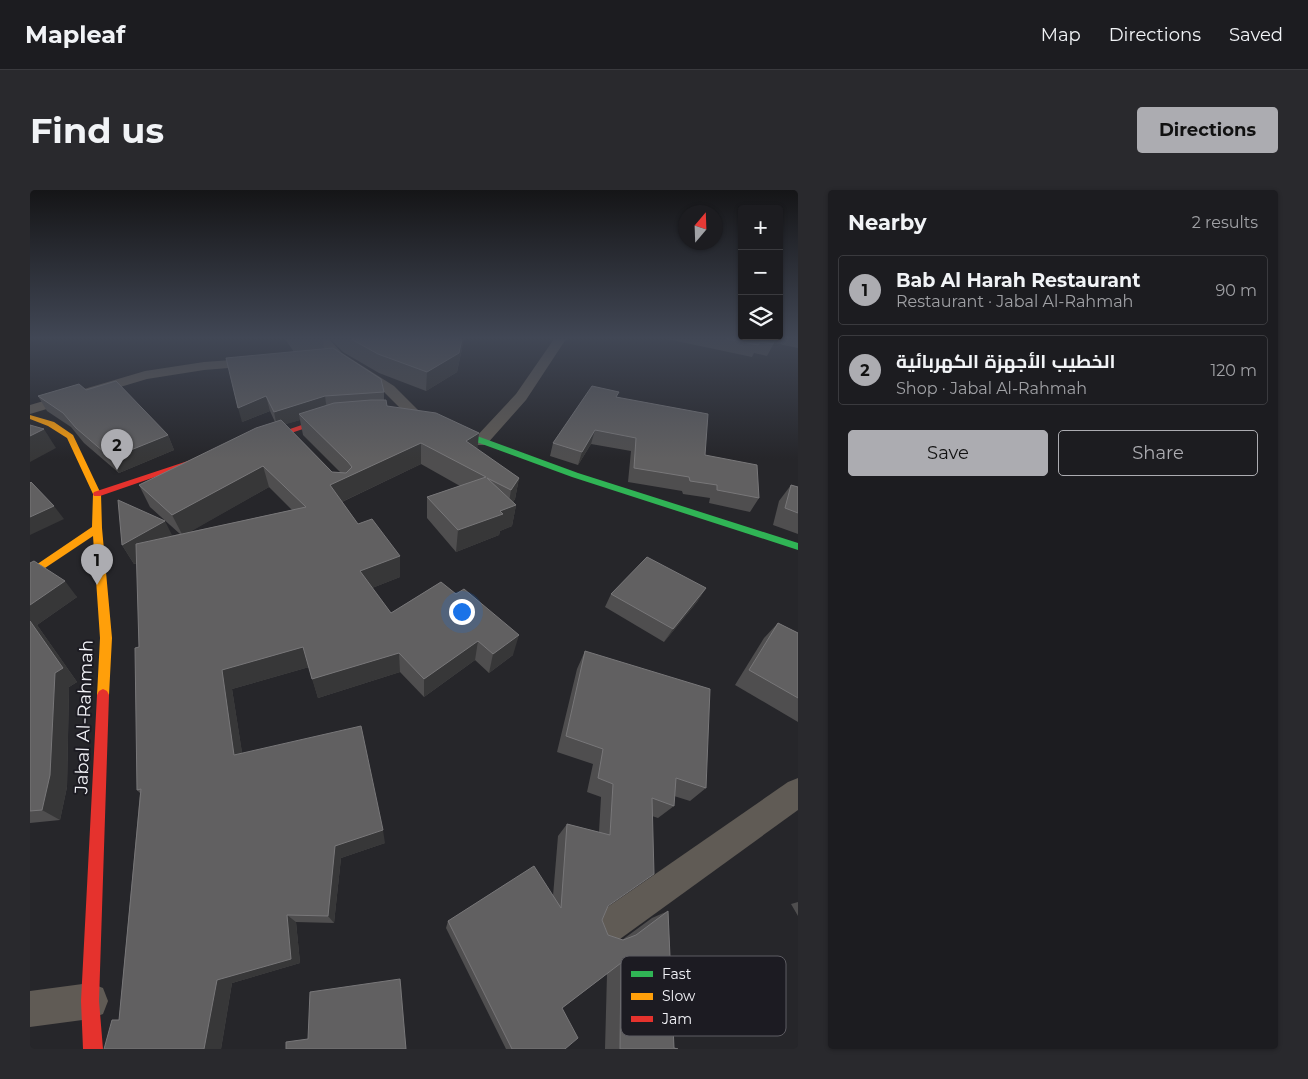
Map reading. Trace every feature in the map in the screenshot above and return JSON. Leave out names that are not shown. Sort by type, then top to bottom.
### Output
[{"type":"main road","points":[[397,414],[422,418],[480,442],[798,547]]},
{"type":"main road","points":[[243,446],[334,416],[353,415]]},
{"type":"main road","name":"Jabal Al-Rahmah","points":[[30,417],[51,424],[70,437],[97,494],[97,528],[106,638],[90,1001],[93,1049]]},
{"type":"main road","points":[[97,494],[215,455]]},
{"type":"main road","points":[[30,574],[97,528]]},
{"type":"street","points":[[30,410],[132,379]]},
{"type":"street","points":[[373,379],[389,389],[422,418]]},
{"type":"street","points":[[480,442],[521,396],[533,379]]},
{"type":"street","points":[[288,431],[302,446]]},
{"type":"street","points":[[608,927],[798,792]]},
{"type":"street","points":[[30,1009],[90,1001]]},
{"type":"building","points":[[231,379],[381,379],[384,392],[325,396],[274,412],[266,396],[238,408]]},
{"type":"building","points":[[116,381],[168,435],[111,458],[76,428],[63,413],[38,396],[79,384],[86,390]]},
{"type":"building","points":[[592,386],[619,392],[616,397],[708,414],[705,455],[757,465],[759,498],[717,490],[717,485],[690,481],[689,477],[634,468],[636,438],[595,430],[582,452],[553,443]]},
{"type":"building","points":[[386,400],[387,406],[436,413],[479,433],[466,441],[519,478],[511,490],[487,478],[516,505],[500,511],[503,514],[458,530],[427,497],[486,477],[421,443],[330,485],[358,524],[372,519],[400,556],[360,571],[391,613],[441,582],[456,594],[464,589],[519,635],[493,654],[478,641],[424,679],[399,653],[312,679],[303,647],[222,670],[234,755],[361,726],[383,830],[335,846],[328,916],[287,915],[291,959],[217,980],[204,1049],[104,1049],[112,1020],[119,1020],[141,789],[137,790],[135,648],[139,647],[136,544],[306,507],[263,466],[172,515],[139,485],[256,428],[281,420],[332,472],[346,473],[352,467],[299,414],[334,403]]},
{"type":"building","points":[[30,425],[44,429],[30,436]]},
{"type":"building","points":[[30,483],[54,506],[30,517]]},
{"type":"building","points":[[791,485],[798,487],[798,513],[785,508]]},
{"type":"building","points":[[118,500],[165,521],[122,545]]},
{"type":"building","points":[[647,557],[706,588],[673,629],[611,594]]},
{"type":"building","points":[[34,561],[65,581],[30,605],[30,563]]},
{"type":"building","points":[[30,621],[63,668],[55,673],[50,775],[42,810],[30,811]]},
{"type":"building","points":[[778,623],[798,633],[798,698],[749,670]]},
{"type":"building","points":[[585,651],[710,689],[706,788],[676,778],[674,806],[652,798],[654,874],[608,906],[602,920],[608,935],[623,940],[636,935],[668,911],[670,956],[621,956],[621,963],[562,1008],[578,1038],[565,1049],[512,1049],[448,921],[534,866],[561,908],[567,824],[610,835],[613,784],[598,778],[603,749],[566,736]]},
{"type":"building","points":[[621,963],[621,1036],[673,1036],[674,1048],[678,1049],[620,1049]]},
{"type":"building","points":[[400,979],[406,1049],[286,1049],[286,1042],[308,1039],[310,992]]},
{"type":"traffic: fast","points":[[444,427],[575,475],[798,547]]},
{"type":"traffic: slow","points":[[30,417],[51,424],[70,437],[97,494],[97,528],[106,638],[103,695]]},
{"type":"traffic: slow","points":[[30,574],[97,528]]},
{"type":"traffic: jam","points":[[256,442],[337,416]]},
{"type":"traffic: jam","points":[[97,494],[206,458]]},
{"type":"traffic: jam","points":[[93,1049],[90,1001],[103,695]]},
{"type":"place","name":"الخطيب الأجهزة الكهربائية","points":[[117,470]]},
{"type":"place","name":"Bab Al Harah Restaurant","points":[[97,585]]}]
